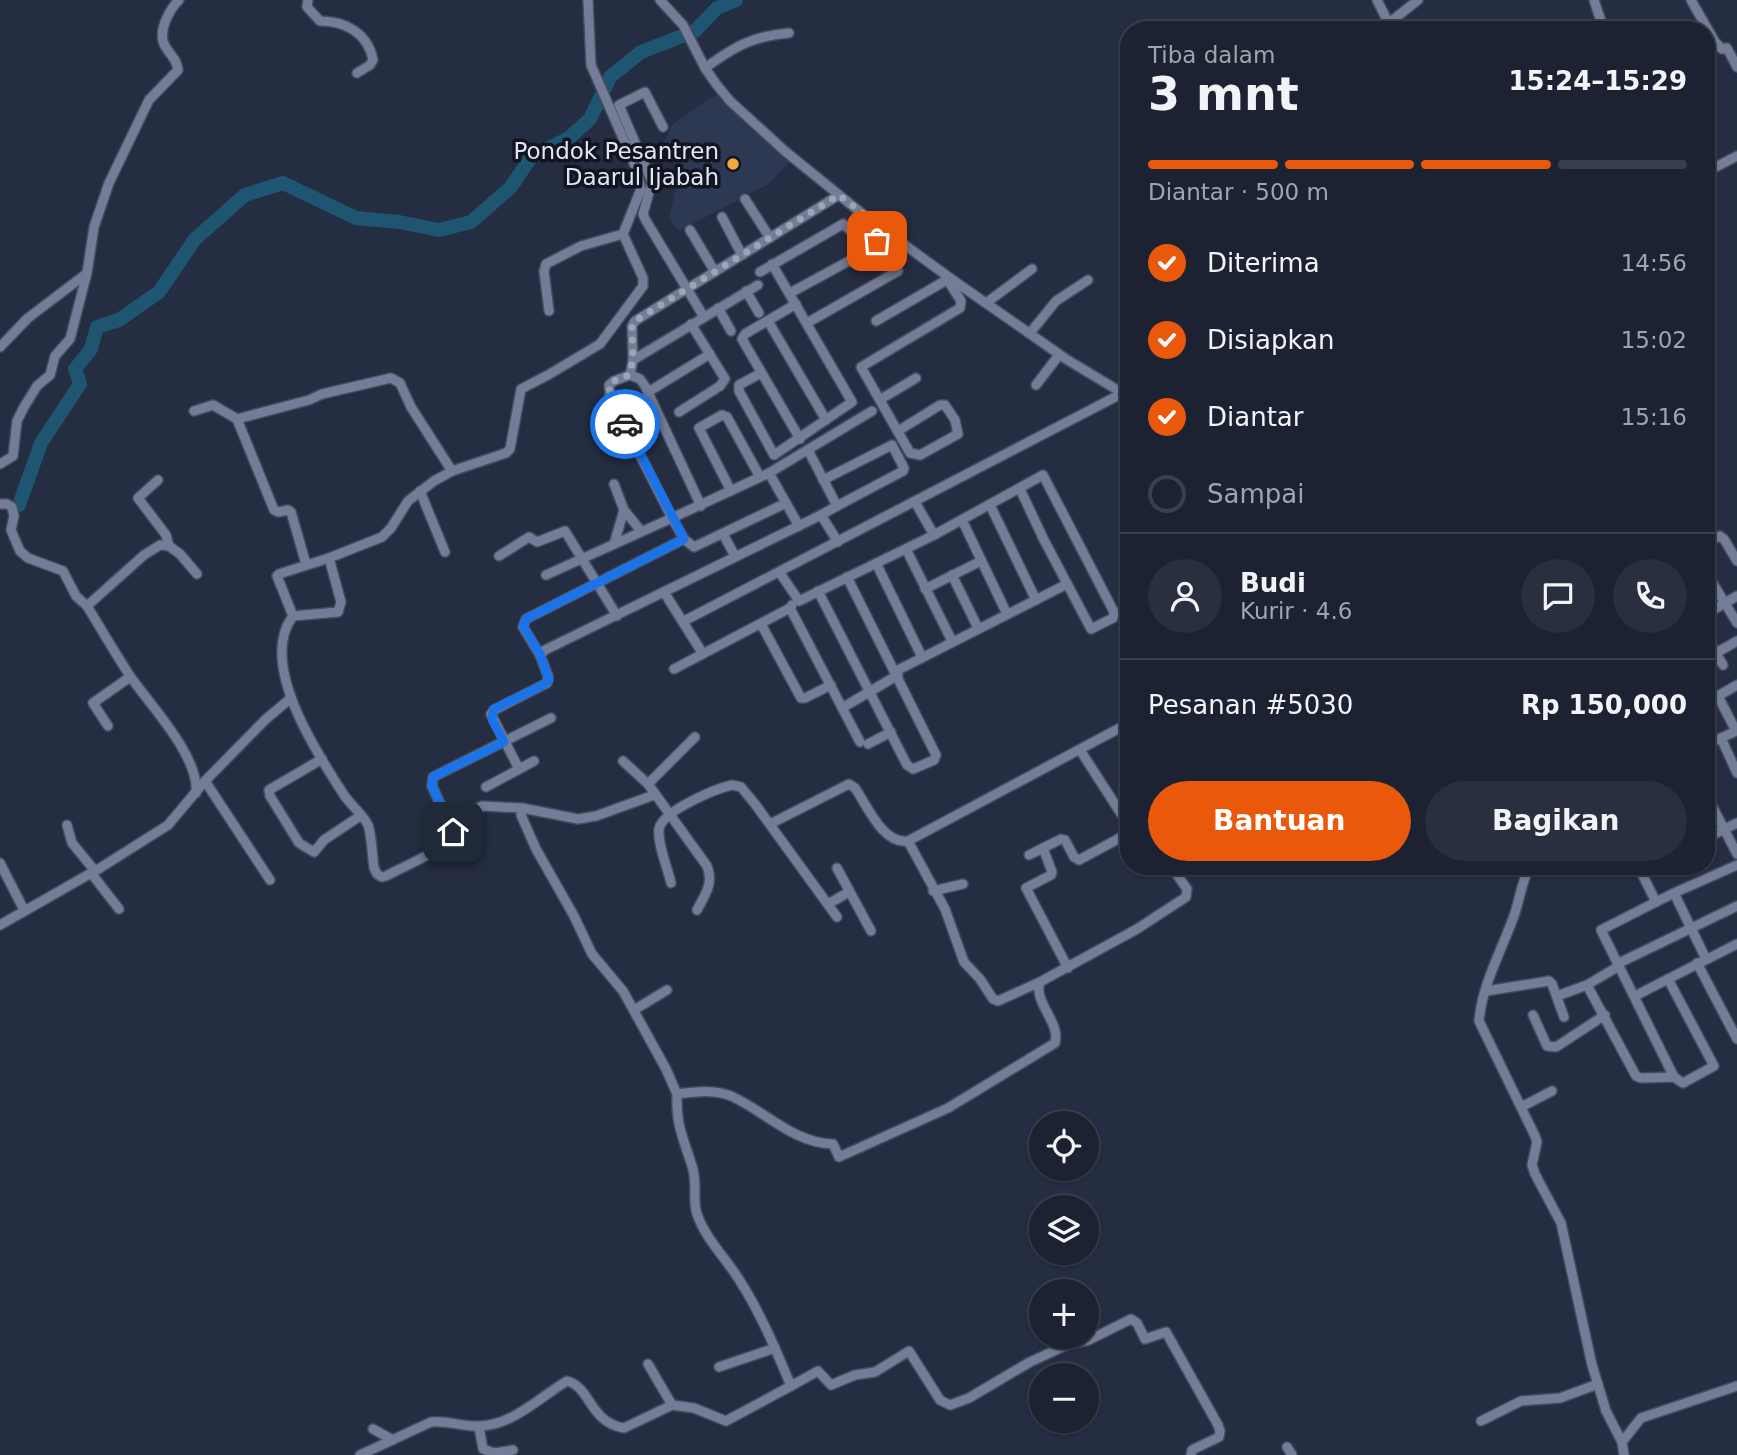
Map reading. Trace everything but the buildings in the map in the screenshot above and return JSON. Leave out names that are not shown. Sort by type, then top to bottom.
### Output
[{"type":"street","points":[[0,464],[13,456],[17,421],[37,386],[50,375],[55,356],[69,339],[88,273],[94,227],[109,183],[149,100],[178,70],[178,64],[162,38],[167,19],[179,0]]},
{"type":"street","points":[[308,0],[307,7],[320,21],[331,21],[350,27],[366,43],[373,60],[357,73]]},
{"type":"street","points":[[293,616],[276,576],[372,542],[388,533],[408,501],[419,491],[452,471],[506,453],[510,449],[521,389],[600,344],[643,286],[643,278],[623,234],[641,189],[636,168],[598,81],[589,52],[588,0]]},
{"type":"street","points":[[660,0],[683,26],[705,68],[730,101],[786,152],[949,279],[1059,355],[1120,393]]},
{"type":"street","points":[[1377,0],[1388,21]]},
{"type":"street","points":[[1397,21],[1418,0]]},
{"type":"street","points":[[1594,0],[1601,21]]},
{"type":"street","points":[[1691,0],[1703,21]]},
{"type":"street","points":[[705,68],[732,48],[751,39],[789,33]]},
{"type":"street","points":[[1715,42],[1722,49],[1737,43]]},
{"type":"street","points":[[1727,48],[1737,67]]},
{"type":"street","points":[[663,127],[645,93],[619,105],[652,182],[643,214],[704,317]]},
{"type":"street","points":[[1715,167],[1737,156]]},
{"type":"street","points":[[629,375],[633,360],[632,326],[635,321],[839,195]]},
{"type":"street","points":[[745,199],[770,237]]},
{"type":"street","points":[[722,217],[742,255]]},
{"type":"street","points":[[760,272],[843,224],[895,264],[898,271],[807,323]]},
{"type":"street","points":[[690,230],[715,272]]},
{"type":"street","points":[[790,293],[871,248],[886,231]]},
{"type":"street","points":[[549,311],[544,271],[546,264],[581,246],[623,234]]},
{"type":"street","points":[[761,373],[739,385],[739,391],[774,454],[852,402],[772,264]]},
{"type":"street","points":[[986,303],[1032,269]]},
{"type":"street","points":[[0,347],[28,318],[88,273]]},
{"type":"street","points":[[876,321],[949,279]]},
{"type":"street","points":[[898,431],[940,405],[945,405],[955,420],[958,434],[920,455],[910,453],[861,367],[960,307],[961,301],[949,279]]},
{"type":"street","points":[[1030,333],[1056,301],[1088,280]]},
{"type":"street","points":[[633,360],[758,285]]},
{"type":"street","points":[[746,291],[759,313]]},
{"type":"street","points":[[796,304],[745,334],[742,339],[800,439]]},
{"type":"street","points":[[718,308],[731,331]]},
{"type":"street","points":[[768,321],[826,420]]},
{"type":"street","points":[[679,412],[725,382],[691,324]]},
{"type":"street","points":[[648,392],[710,354]]},
{"type":"street","points":[[1035,384],[1043,378],[1059,355]]},
{"type":"street","points":[[701,506],[640,379],[629,375],[614,381],[609,385],[610,396],[672,518],[684,539],[694,548],[786,503]]},
{"type":"street","points":[[237,419],[322,394],[391,378],[400,383],[411,407],[452,471]]},
{"type":"street","points":[[881,399],[916,378]]},
{"type":"street","points":[[684,621],[1077,415],[1120,398]]},
{"type":"street","points":[[194,411],[213,405],[237,419],[274,510],[291,512],[306,564]]},
{"type":"street","points":[[546,575],[764,475],[873,411]]},
{"type":"street","points":[[731,491],[699,428],[722,415],[727,417],[799,526]]},
{"type":"street","points":[[540,654],[821,515],[904,471],[904,467],[891,445],[823,480]]},
{"type":"street","points":[[808,450],[837,506]]},
{"type":"street","points":[[780,573],[799,601],[934,536],[1043,475],[1114,612],[1113,618],[1091,629],[1020,489]]},
{"type":"street","points":[[158,480],[138,498],[166,534],[169,546],[192,566],[197,574]]},
{"type":"street","points":[[614,484],[624,510],[641,531]]},
{"type":"street","points":[[419,491],[445,552]]},
{"type":"street","points":[[915,502],[934,536]]},
{"type":"street","points":[[0,504],[12,507],[14,516],[11,530],[22,554],[63,571],[76,596],[87,606],[130,677],[185,755],[195,773],[196,793]]},
{"type":"street","points":[[990,505],[1036,600]]},
{"type":"street","points":[[614,544],[624,510]]},
{"type":"street","points":[[821,515],[838,542]]},
{"type":"street","points":[[962,520],[1007,614]]},
{"type":"street","points":[[499,556],[529,537],[537,542],[562,530],[617,616]]},
{"type":"street","points":[[723,534],[735,556]]},
{"type":"street","points":[[1715,536],[1724,539],[1737,561]]},
{"type":"street","points":[[519,769],[491,713],[494,709],[547,683],[548,676],[540,654],[523,626],[526,619],[684,539]]},
{"type":"street","points":[[87,606],[152,548],[169,546]]},
{"type":"street","points":[[906,549],[952,641]]},
{"type":"street","points":[[329,558],[341,602],[338,611],[293,616],[287,624],[282,657],[291,698],[304,729],[347,799],[368,825],[375,871],[382,877],[448,842],[477,808],[482,806],[522,808],[578,819],[596,816],[654,795]]},
{"type":"street","points":[[925,589],[981,561]]},
{"type":"street","points":[[876,563],[922,657]]},
{"type":"street","points":[[953,575],[978,628]]},
{"type":"street","points":[[818,591],[910,769],[936,758],[897,673],[847,577]]},
{"type":"street","points":[[842,708],[922,657],[1067,584]]},
{"type":"street","points":[[1715,587],[1737,623]]},
{"type":"street","points":[[664,592],[703,654]]},
{"type":"street","points":[[1715,609],[1737,596]]},
{"type":"street","points":[[674,669],[790,608],[795,597]]},
{"type":"street","points":[[790,608],[842,708],[864,743],[891,732]]},
{"type":"street","points":[[761,624],[801,698],[831,685]]},
{"type":"street","points":[[1723,665],[1716,653],[1737,641]]},
{"type":"street","points":[[108,726],[93,703],[130,677]]},
{"type":"street","points":[[1715,700],[1737,685]]},
{"type":"street","points":[[0,925],[168,825],[205,781],[266,719],[291,698]]},
{"type":"street","points":[[1715,741],[1736,731],[1719,698]]},
{"type":"street","points":[[453,832],[432,786],[433,777],[551,718]]},
{"type":"street","points":[[770,824],[830,792],[851,785],[888,835],[901,842],[908,841],[1120,728]]},
{"type":"street","points":[[648,784],[695,737]]},
{"type":"street","points":[[1721,738],[1737,773]]},
{"type":"street","points":[[1080,750],[1120,812]]},
{"type":"street","points":[[322,759],[269,790],[299,843],[314,852],[324,840],[360,816]]},
{"type":"street","points":[[486,787],[534,761]]},
{"type":"street","points":[[623,761],[648,784],[700,855],[709,872],[709,885],[697,910]]},
{"type":"street","points":[[205,781],[270,880]]},
{"type":"street","points":[[671,883],[659,832],[661,824],[668,814],[732,785],[741,788],[770,824],[837,917]]},
{"type":"street","points":[[522,808],[521,815],[536,849],[592,954],[618,983],[666,1069],[677,1094],[677,1118],[697,1185],[697,1215],[710,1240],[753,1302],[791,1387]]},
{"type":"street","points":[[1715,812],[1737,854]]},
{"type":"street","points":[[1715,834],[1737,824]]},
{"type":"street","points":[[67,825],[72,843],[119,909]]},
{"type":"street","points":[[1029,855],[1061,839],[1065,840],[1079,860],[1120,838]]},
{"type":"street","points":[[908,841],[945,909],[964,962],[995,1001],[1068,968],[1137,929],[1186,897],[1187,889],[1177,875]]},
{"type":"street","points":[[1043,848],[1051,875],[1026,888],[1068,968]]},
{"type":"street","points":[[0,863],[24,910]]},
{"type":"street","points":[[1715,875],[1737,865]]},
{"type":"street","points":[[837,867],[871,931]]},
{"type":"street","points":[[1525,875],[1515,912],[1481,1002],[1479,1021],[1537,1142],[1532,1165],[1561,1223],[1598,1384],[1606,1411],[1622,1442],[1624,1455]]},
{"type":"street","points":[[1644,875],[1656,902]]},
{"type":"street","points":[[1668,979],[1714,1066],[1683,1083],[1675,1077],[1601,929],[1714,875]]},
{"type":"street","points":[[933,891],[963,884]]},
{"type":"street","points":[[828,904],[849,892]]},
{"type":"street","points":[[1674,893],[1737,1040]]},
{"type":"street","points":[[1557,996],[1587,985],[1619,965],[1737,906]]},
{"type":"street","points":[[1635,996],[1737,944]]},
{"type":"street","points":[[1486,991],[1543,980],[1552,984],[1564,1017]]},
{"type":"street","points":[[677,1094],[707,1091],[731,1096],[812,1141],[833,1144],[840,1157],[948,1108],[1055,1043],[1055,1030],[1038,990],[1040,982]]},
{"type":"street","points":[[1587,985],[1636,1076],[1675,1077]]},
{"type":"street","points":[[634,1010],[667,990]]},
{"type":"street","points":[[1533,1015],[1547,1046],[1556,1048],[1605,1015]]},
{"type":"street","points":[[1521,1107],[1552,1091]]},
{"type":"street","points":[[360,1455],[431,1422],[478,1427],[508,1420],[567,1381],[577,1385],[600,1417],[616,1426],[631,1426],[673,1405],[694,1408],[726,1422],[818,1371],[831,1385],[855,1375],[871,1374],[909,1351],[940,1400],[950,1405],[969,1398],[1030,1362],[1069,1344],[1089,1340],[1131,1319],[1137,1323],[1145,1339],[1166,1332],[1218,1425],[1219,1437],[1192,1450],[1191,1455]]},
{"type":"street","points":[[719,1367],[775,1348]]},
{"type":"street","points":[[648,1364],[673,1405]]},
{"type":"street","points":[[1481,1422],[1521,1401],[1560,1398],[1598,1384]]},
{"type":"street","points":[[1622,1442],[1641,1418],[1737,1386]]},
{"type":"street","points":[[478,1427],[483,1449],[494,1453],[513,1450]]},
{"type":"street","points":[[373,1429],[393,1440]]},
{"type":"shaded area","name":"Pondok Pesantren Daarul Ijabah","points":[[716,94],[790,161],[769,184],[679,231],[669,218],[681,167],[662,147],[672,125]]},
{"type":"waterway","points":[[19,505],[41,443],[80,384],[75,369],[91,349],[97,327],[119,320],[159,292],[195,239],[245,195],[283,183],[356,218],[399,222],[439,230],[471,222],[511,187],[531,157],[569,138],[590,119],[610,77],[641,52],[695,31],[717,8],[736,0]]},
{"type":"way so far","points":[[625,424],[610,396],[609,385],[629,375],[633,360],[632,326],[635,321],[839,195],[886,231],[877,241]]},
{"type":"place","name":"Pondok Pesantren Daarul Ijabah","points":[[733,164]]},
{"type":"route","points":[[453,832],[432,786],[433,777],[504,742],[491,713],[549,680],[540,654],[523,622],[684,539],[625,424]]}]
